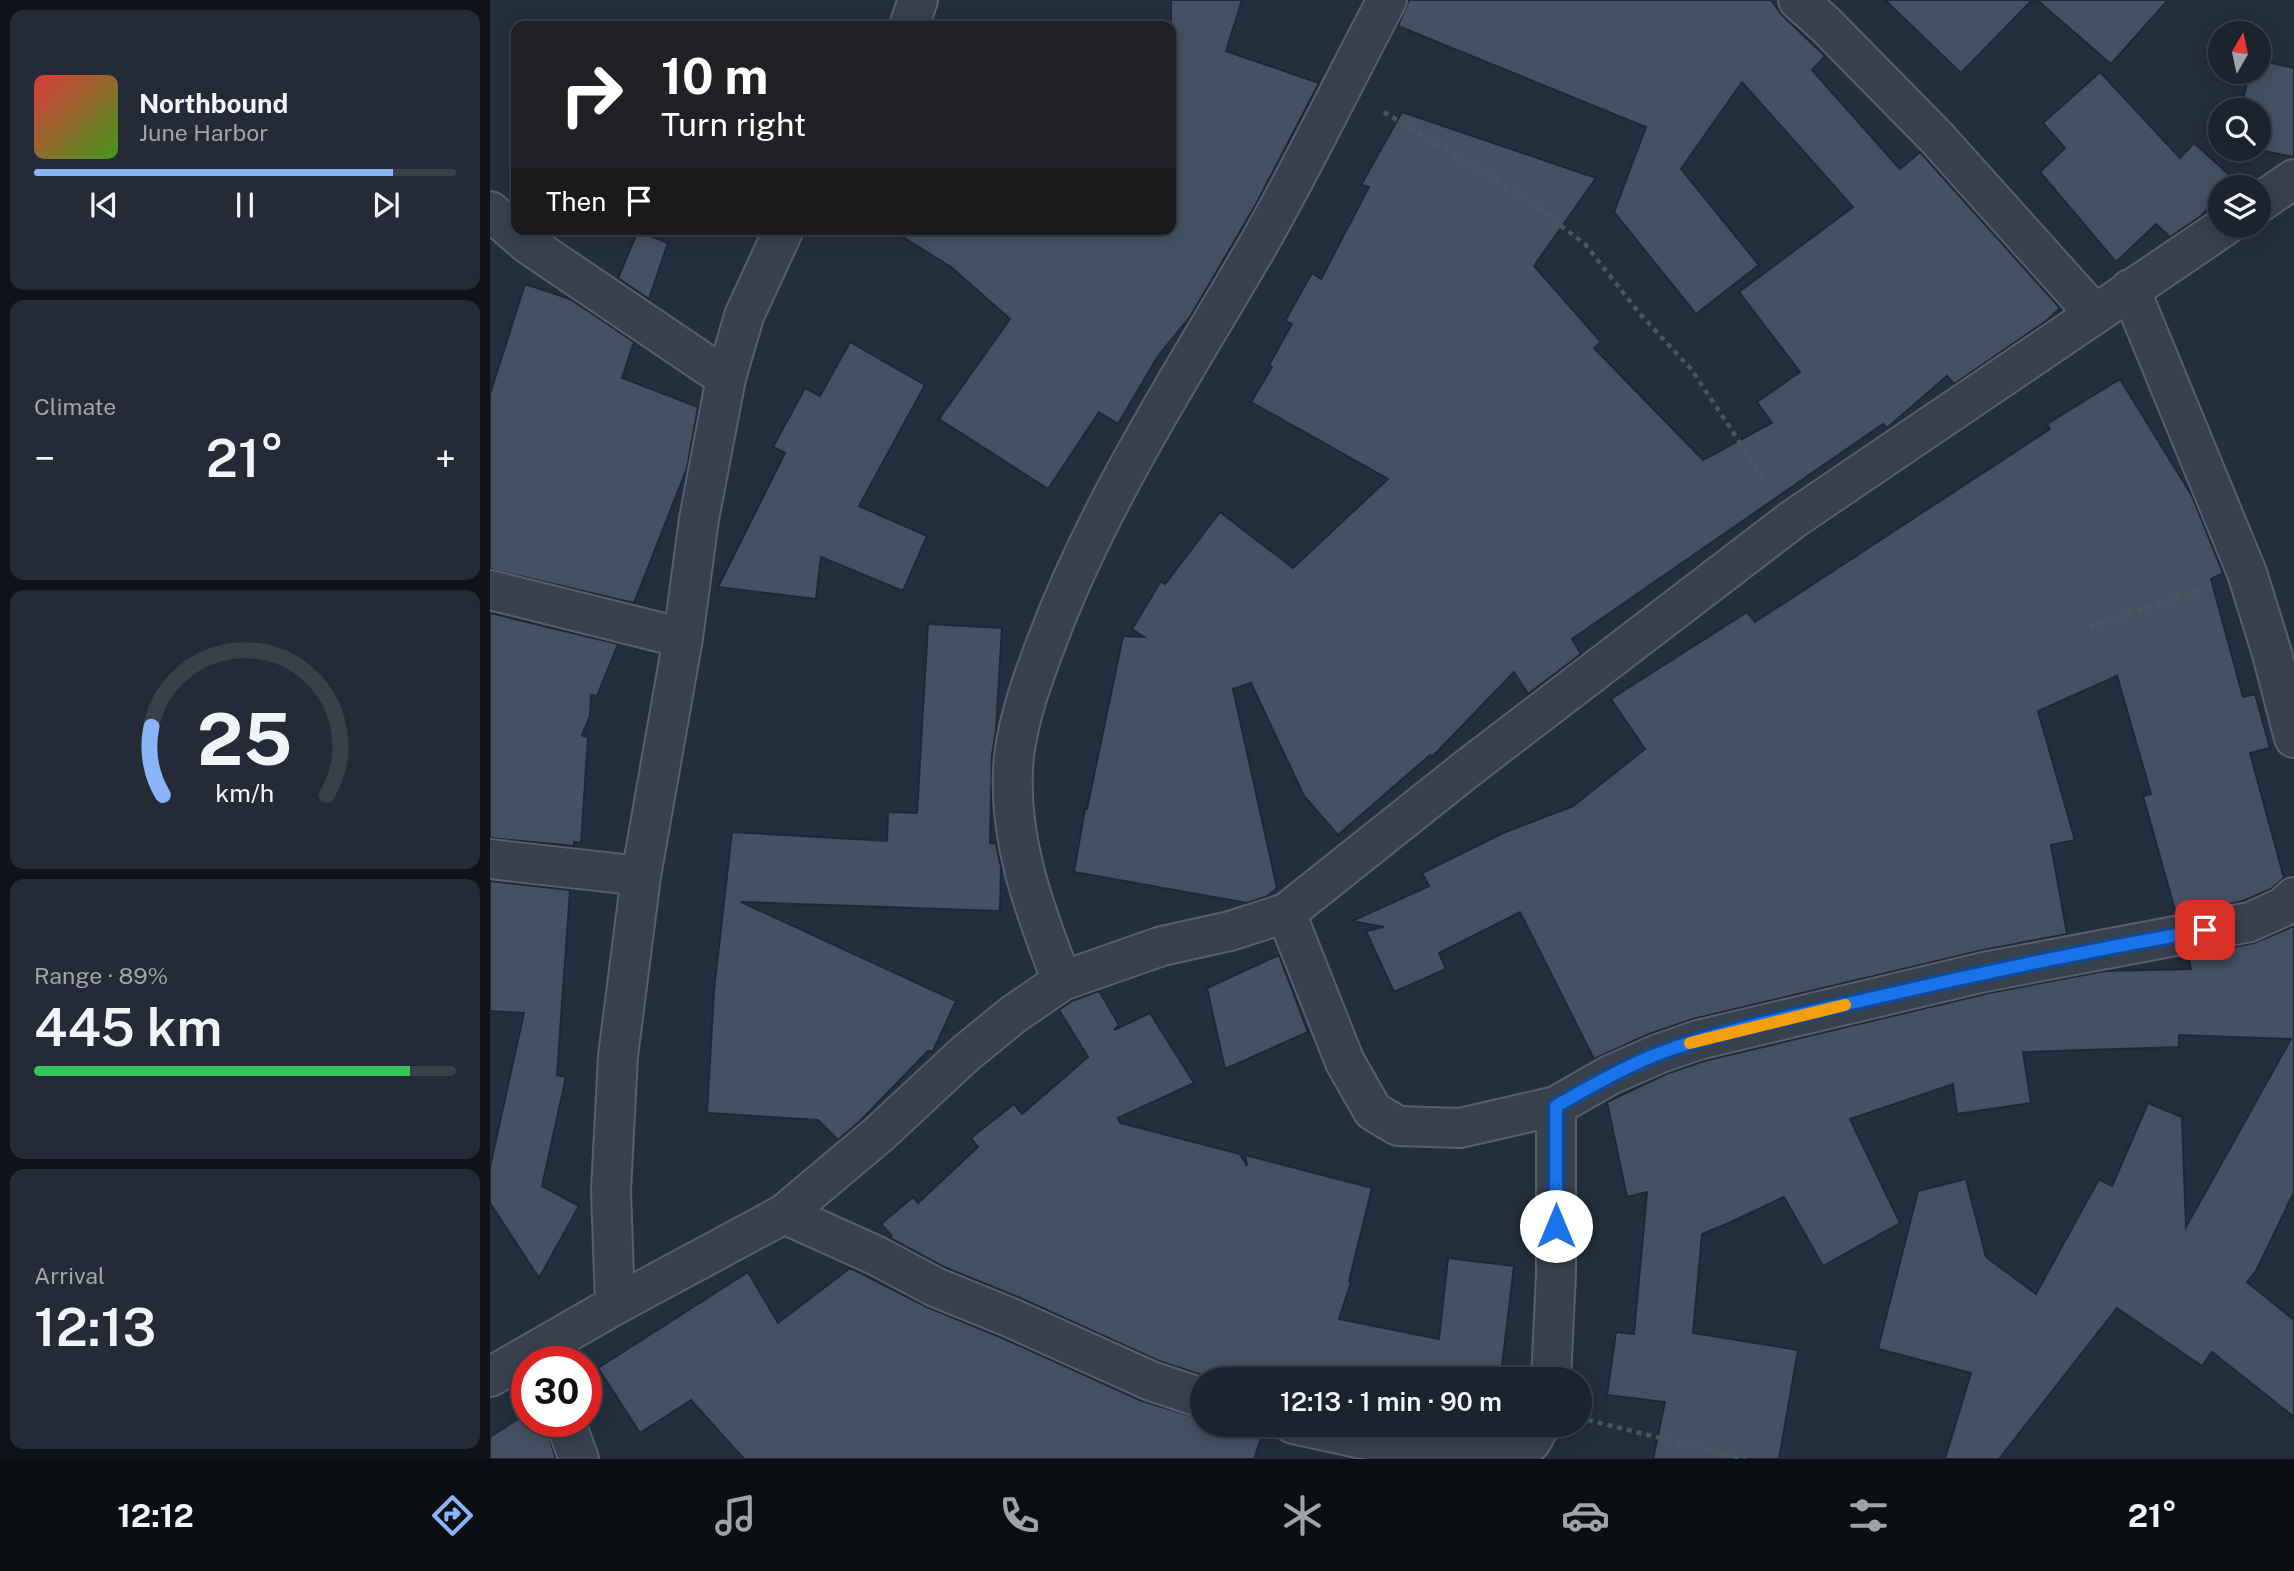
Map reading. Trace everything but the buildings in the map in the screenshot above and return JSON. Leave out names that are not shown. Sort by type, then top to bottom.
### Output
[{"type":"street","points":[[911,21],[918,0]]},
{"type":"street","points":[[1062,981],[1032,904],[1013,816],[1014,755],[1026,697],[1088,543],[1163,405],[1260,242],[1387,0]]},
{"type":"street","points":[[1798,0],[1937,138],[2094,313]]},
{"type":"street","points":[[2271,195],[2294,179]]},
{"type":"street","points":[[490,211],[511,229]]},
{"type":"street","points":[[518,235],[726,378]]},
{"type":"street","points":[[615,1306],[611,1190],[618,1056],[641,876],[682,638],[699,519],[726,378],[744,316],[781,235]]},
{"type":"street","points":[[555,1346],[615,1306],[784,1214],[879,1134],[966,1053],[1014,1014],[1062,981],[1162,946],[1230,931],[1286,913],[1468,768],[1793,520],[2208,237]]},
{"type":"street","points":[[2130,289],[2247,573],[2294,737]]},
{"type":"street","points":[[490,590],[682,638]]},
{"type":"street","points":[[490,859],[641,876]]},
{"type":"street","points":[[1286,913],[1345,1062],[1373,1111],[1398,1126],[1460,1128],[1556,1106],[1610,1075],[1698,1040],[1984,972],[2250,922],[2283,907],[2294,897]]},
{"type":"street","points":[[1552,1367],[1556,1274],[1556,1106]]},
{"type":"street","points":[[784,1214],[877,1256],[935,1287],[1151,1381],[1190,1394]]},
{"type":"street","points":[[490,1377],[511,1368]]},
{"type":"street","points":[[571,1437],[579,1459]]},
{"type":"street","points":[[1353,1437],[1412,1447],[1506,1456],[1531,1443],[1534,1437]]},
{"type":"path","points":[[1341,86],[1523,197],[1585,244],[1640,314],[1690,369],[1793,520]]},
{"type":"path","points":[[2090,627],[2247,573]]},
{"type":"path","points":[[1592,1421],[1745,1459]]},
{"type":"slow traffic","points":[[1690,1043],[1845,1005]]},
{"type":"route","points":[[1556,1226],[1556,1106],[1610,1075],[1698,1040],[1984,972],[2205,930]]}]
